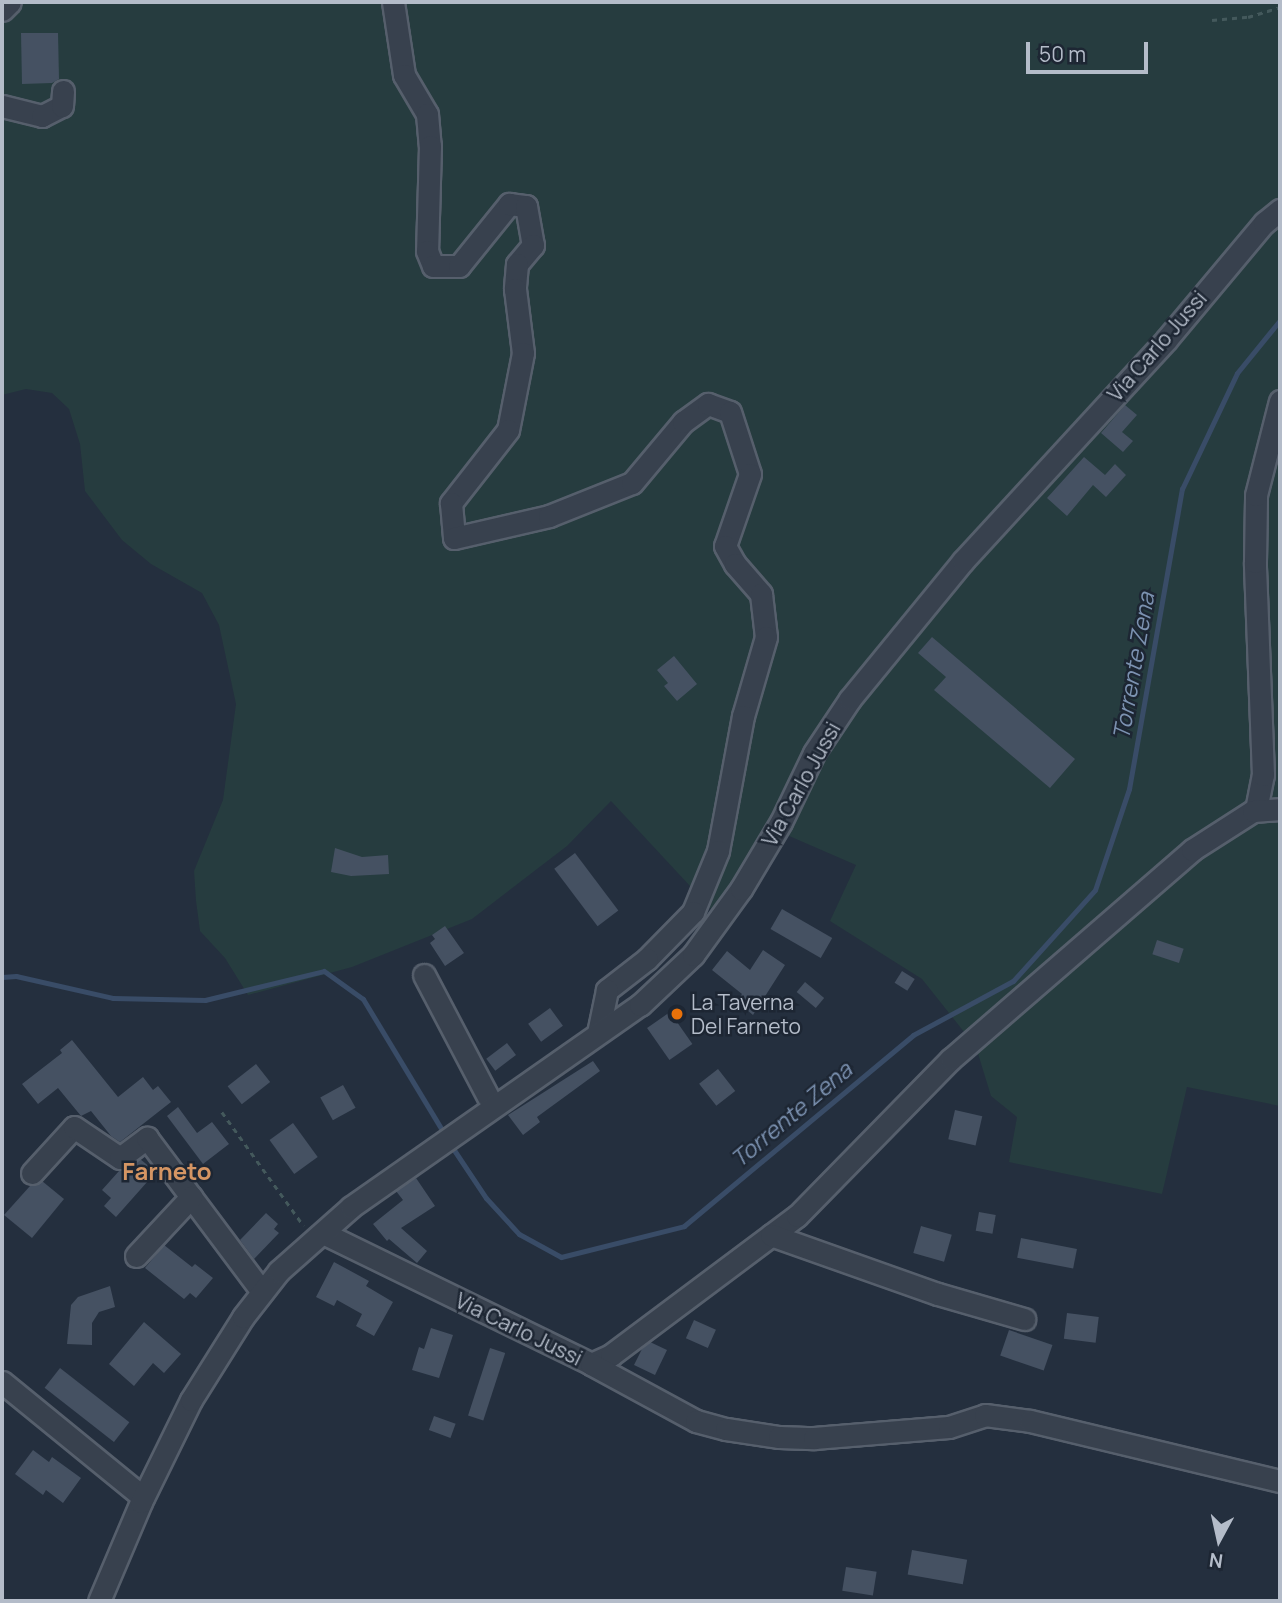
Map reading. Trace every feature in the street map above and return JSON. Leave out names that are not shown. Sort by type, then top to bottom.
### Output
[{"type":"street","points":[[2,10],[10,2]]},
{"type":"street","points":[[393,2],[404,75],[427,114],[430,146],[427,251],[433,266],[459,266],[509,204],[526,206],[533,245],[517,264],[515,289],[523,353],[508,430],[451,503],[454,538],[549,516],[632,483],[682,422],[708,404],[730,412],[750,474],[725,545],[735,564],[761,594],[766,636],[743,716],[718,851],[693,912],[647,959],[607,990],[598,1033]]},
{"type":"street","points":[[2,106],[42,116],[62,106],[63,91]]},
{"type":"street","name":"Via Carlo Jussi","points":[[99,1601],[143,1497],[191,1400],[243,1317],[279,1271],[314,1231],[640,1005],[693,955],[741,889],[781,822],[814,753],[850,699],[963,561],[1166,340],[1265,223],[1280,210]]},
{"type":"street","points":[[1256,810],[1264,775],[1255,562],[1256,495],[1280,401]]},
{"type":"street","name":"Via Carlo Jussi","points":[[314,1231],[591,1364],[611,1354],[797,1216],[951,1059],[1192,850],[1256,810],[1280,809]]},
{"type":"street","points":[[424,975],[488,1097]]},
{"type":"street","points":[[32,1173],[74,1127],[120,1158],[147,1138],[262,1292]]},
{"type":"street","points":[[136,1256],[191,1197]]},
{"type":"street","points":[[771,1235],[938,1294],[1024,1319]]},
{"type":"street","points":[[591,1364],[696,1422],[726,1429],[779,1437],[814,1438],[949,1427],[985,1415],[1030,1421],[1280,1481]]},
{"type":"street","points":[[2,1382],[143,1497]]},
{"type":"path","points":[[1212,20],[1248,17],[1280,6]]},
{"type":"path","points":[[222,1112],[314,1231]]},
{"type":"green space","points":[[2,2],[1280,2],[1280,1106],[1187,1087],[1162,1194],[1009,1162],[1017,1117],[991,1096],[976,1047],[922,979],[830,921],[856,865],[773,829],[716,914],[611,801],[567,846],[472,919],[352,967],[248,995],[225,958],[200,931],[196,901],[194,871],[223,800],[236,704],[219,625],[202,593],[151,564],[122,540],[85,491],[80,444],[69,409],[52,393],[26,389],[2,395]]},
{"type":"building","points":[[21,33],[58,33],[59,79],[52,83],[22,84]]},
{"type":"building","points":[[1125,405],[1137,415],[1122,432],[1133,441],[1123,452],[1101,433]]},
{"type":"building","points":[[1084,457],[1105,475],[1115,464],[1126,475],[1106,497],[1093,485],[1067,516],[1047,498]]},
{"type":"building","points":[[932,637],[1075,759],[1050,788],[934,690],[946,677],[918,653]]},
{"type":"building","points":[[674,656],[697,684],[677,701],[664,686],[668,683],[657,670]]},
{"type":"building","points":[[335,848],[362,857],[388,855],[389,874],[351,876],[331,872]]},
{"type":"building","points":[[575,853],[618,911],[598,926],[554,869]]},
{"type":"building","points":[[782,909],[832,938],[821,958],[770,929]]},
{"type":"building","points":[[445,926],[464,953],[445,966],[430,943],[435,939],[432,935]]},
{"type":"building","points":[[1157,940],[1184,949],[1179,963],[1152,954]]},
{"type":"building","points":[[763,950],[785,965],[753,1015],[736,1001],[742,994],[712,970],[727,951],[750,970]]},
{"type":"building","points":[[902,971],[915,979],[907,991],[895,983]]},
{"type":"building","points":[[805,982],[824,998],[816,1008],[797,992]]},
{"type":"building","points":[[550,1008],[563,1026],[541,1042],[528,1024]]},
{"type":"building","points":[[670,1012],[692,1044],[669,1060],[647,1028]]},
{"type":"building","points":[[72,1040],[118,1097],[143,1077],[153,1090],[158,1086],[171,1102],[120,1142],[111,1136],[91,1111],[81,1116],[58,1088],[38,1104],[22,1084],[62,1053],[60,1050]]},
{"type":"building","points":[[507,1043],[516,1055],[495,1071],[486,1059]]},
{"type":"building","points":[[593,1061],[600,1071],[537,1117],[540,1122],[523,1135],[508,1115]]},
{"type":"building","points":[[256,1064],[270,1082],[242,1104],[228,1086]]},
{"type":"building","points":[[718,1069],[735,1091],[716,1106],[699,1084]]},
{"type":"building","points":[[343,1085],[356,1108],[333,1120],[320,1098]]},
{"type":"building","points":[[178,1107],[197,1133],[212,1122],[229,1144],[203,1164],[167,1116]]},
{"type":"building","points":[[955,1110],[982,1116],[976,1146],[948,1139]]},
{"type":"building","points":[[293,1123],[318,1157],[294,1174],[270,1140]]},
{"type":"building","points":[[140,1159],[156,1172],[116,1217],[104,1206],[111,1198],[102,1190],[119,1171]]},
{"type":"building","points":[[416,1178],[435,1206],[401,1228],[427,1251],[417,1263],[389,1239],[387,1241],[373,1224],[403,1200],[396,1191]]},
{"type":"building","points":[[42,1181],[64,1199],[32,1238],[4,1215],[30,1186]]},
{"type":"building","points":[[979,1212],[996,1215],[992,1234],[976,1231]]},
{"type":"building","points":[[266,1213],[278,1224],[274,1229],[279,1233],[254,1259],[240,1240]]},
{"type":"building","points":[[921,1226],[952,1235],[944,1262],[913,1253]]},
{"type":"building","points":[[1021,1238],[1077,1249],[1073,1269],[1017,1258]]},
{"type":"building","points":[[164,1245],[192,1267],[195,1264],[213,1278],[196,1298],[190,1293],[184,1299],[145,1268]]},
{"type":"building","points":[[334,1262],[369,1281],[366,1286],[393,1302],[374,1336],[356,1326],[362,1314],[337,1300],[334,1306],[316,1297]]},
{"type":"building","points":[[110,1286],[115,1307],[99,1312],[92,1323],[92,1345],[67,1344],[71,1305],[78,1297]]},
{"type":"building","points":[[1067,1313],[1099,1317],[1096,1343],[1064,1339]]},
{"type":"building","points":[[694,1320],[716,1330],[708,1348],[686,1338]]},
{"type":"building","points":[[144,1322],[181,1354],[164,1373],[153,1363],[134,1386],[109,1364]]},
{"type":"building","points":[[431,1328],[453,1335],[439,1378],[412,1370],[419,1347],[424,1349]]},
{"type":"building","points":[[1009,1330],[1052,1345],[1044,1371],[1000,1356]]},
{"type":"building","points":[[650,1342],[667,1350],[655,1375],[634,1365],[642,1349]]},
{"type":"building","points":[[490,1348],[505,1353],[483,1420],[468,1416]]},
{"type":"building","points":[[60,1368],[129,1422],[114,1442],[45,1388]]},
{"type":"building","points":[[434,1416],[456,1424],[450,1438],[429,1430]]},
{"type":"building","points":[[33,1450],[49,1462],[52,1457],[81,1478],[63,1503],[46,1490],[43,1495],[15,1474]]},
{"type":"building","points":[[912,1550],[967,1560],[963,1584],[908,1575]]},
{"type":"building","points":[[846,1567],[877,1572],[873,1596],[842,1591]]},
{"type":"waterway","name":"Torrente Zena","points":[[450,1144],[486,1198],[519,1234],[561,1257],[684,1226],[913,1035],[1013,981],[1095,890],[1129,789],[1182,489],[1237,373],[1280,320]]},
{"type":"waterway","name":"Torrente Zena","points":[[2,977],[16,976],[113,998],[205,1000],[324,971],[363,999],[445,1135]]},
{"type":"place","name":"La Taverna Del Farneto","points":[[677,1014]]},
{"type":"district","name":"Farneto","points":[[167,1171]]}]
